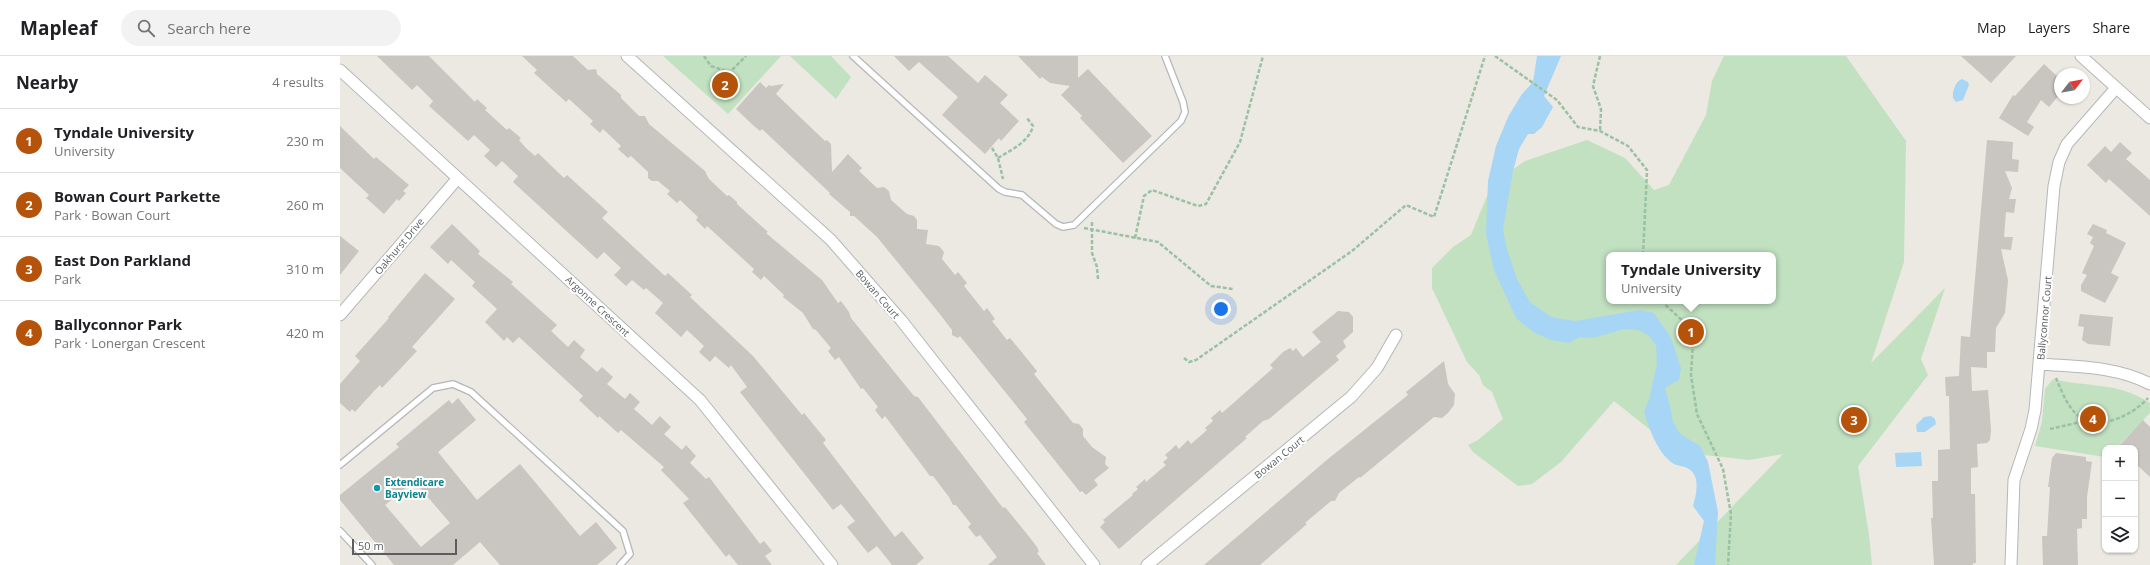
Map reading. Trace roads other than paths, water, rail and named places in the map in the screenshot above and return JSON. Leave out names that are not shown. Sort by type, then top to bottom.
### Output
[{"type":"street","name":"Bowan Court","points":[[627,56],[830,240],[901,320],[1094,565]]},
{"type":"street","points":[[2081,56],[2150,118]]},
{"type":"street","name":"Argonne Crescent","points":[[340,70],[700,400],[832,565]]},
{"type":"street","name":"Ballyconnor Court","points":[[2012,565],[2014,480],[2031,429],[2040,364],[2054,186],[2059,162],[2067,144],[2116,88]]},
{"type":"street","name":"Oakhurst Drive","points":[[340,315],[458,178]]},
{"type":"street","name":"Bowan Court","points":[[1147,565],[1350,397],[1377,368],[1396,335]]},
{"type":"street","points":[[2040,364],[2110,370],[2125,373],[2150,384]]},
{"type":"lane","points":[[853,56],[999,189],[1005,192],[1022,195],[1056,224],[1062,227],[1074,225],[1181,122],[1185,112],[1183,102],[1165,56]]},
{"type":"lane","points":[[340,465],[433,388],[453,384],[471,392],[623,531],[630,554],[620,565]]},
{"type":"lane","points":[[340,531],[372,565]]},
{"type":"water","points":[[1537,56],[1561,56],[1544,96],[1553,107],[1542,127],[1534,134],[1528,134],[1519,149],[1513,171],[1503,229],[1506,246],[1517,279],[1530,302],[1551,317],[1575,321],[1640,310],[1654,313],[1671,338],[1681,368],[1679,380],[1665,388],[1673,422],[1680,434],[1700,446],[1708,462],[1718,512],[1715,565],[1694,565],[1704,521],[1693,506],[1697,486],[1695,477],[1693,472],[1689,469],[1674,464],[1663,454],[1651,433],[1644,411],[1649,400],[1657,364],[1656,345],[1648,335],[1638,330],[1624,329],[1593,338],[1580,337],[1568,343],[1551,340],[1533,332],[1516,318],[1494,270],[1486,234],[1488,181],[1496,146],[1508,117],[1522,94],[1533,82]]},
{"type":"water","points":[[1962,79],[1968,82],[1969,85],[1963,100],[1956,102],[1953,98],[1954,89],[1956,84]]},
{"type":"water","points":[[1931,416],[1935,419],[1936,424],[1925,432],[1917,432],[1916,425],[1924,417]]},
{"type":"water","points":[[1921,452],[1922,466],[1896,467],[1895,453]]},
{"type":"place","name":"Bowan Court Parkette","points":[[725,85]]},
{"type":"place","name":"Tyndale University","points":[[1691,332]]},
{"type":"place","name":"Ballyconnor Park","points":[[2093,419]]},
{"type":"place","name":"East Don Parkland","points":[[1854,420]]},
{"type":"place","name":"Extendicare Bayview","points":[[377,488]]}]
